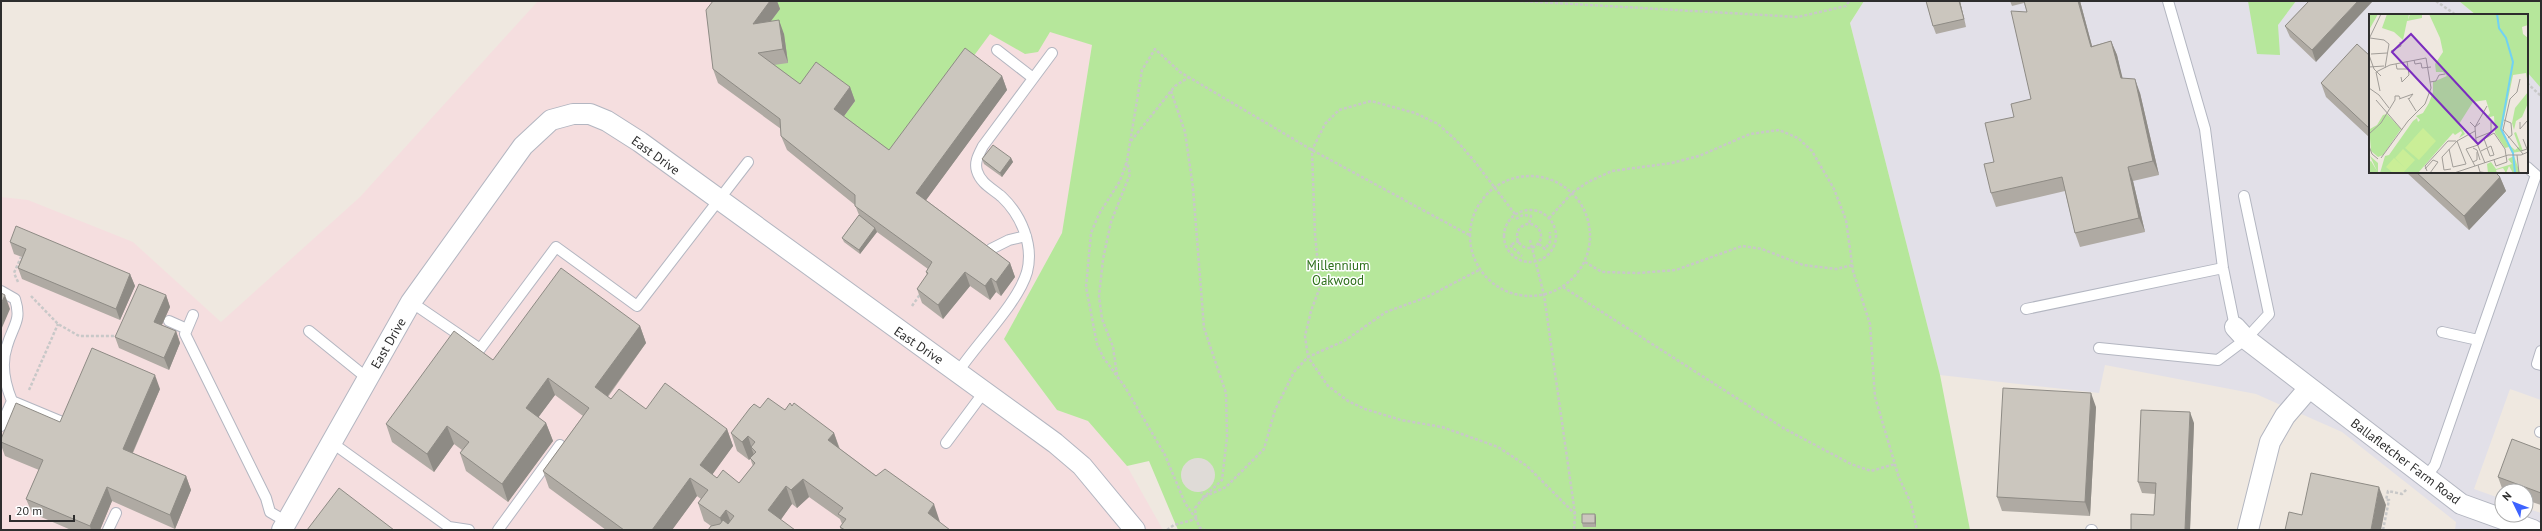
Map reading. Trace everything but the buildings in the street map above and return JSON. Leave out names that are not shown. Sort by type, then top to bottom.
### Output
[{"type":"street","name":"East Drive","points":[[284,526],[367,378],[412,302],[523,146],[551,120],[573,114],[590,114],[607,121],[1055,443],[1082,466],[1135,530]]},
{"type":"street","name":"Ballafletcher Farm Road","points":[[2240,333],[2309,388],[2461,504],[2533,530]]},
{"type":"street","points":[[2248,530],[2270,442],[2285,416],[2309,388]]},
{"type":"lane","points":[[2168,1],[2205,129],[2223,268],[2240,333]]},
{"type":"lane","points":[[997,50],[1033,78]]},
{"type":"lane","points":[[958,372],[1018,290],[1027,271],[1028,252],[1026,236],[1015,211],[981,180],[976,170],[976,159],[983,146],[1052,53]]},
{"type":"lane","points":[[412,302],[480,349],[556,247],[637,306],[748,162]]},
{"type":"lane","points":[[2426,476],[2435,465],[2536,175],[2528,168]]},
{"type":"lane","points":[[2099,348],[2218,360],[2240,333],[2269,314],[2244,196]]},
{"type":"lane","points":[[991,248],[1009,240],[1026,236]]},
{"type":"lane","points":[[2026,309],[2223,268]]},
{"type":"lane","points":[[1,291],[15,299],[20,313],[6,347],[5,386],[12,401],[60,421]]},
{"type":"lane","points":[[193,315],[185,334],[266,498],[270,512],[284,526]]},
{"type":"lane","points":[[169,322],[187,329]]},
{"type":"lane","points":[[309,331],[367,378]]},
{"type":"lane","points":[[2442,332],[2478,340]]},
{"type":"lane","points":[[2541,351],[2537,364],[2541,365]]},
{"type":"lane","points":[[946,444],[984,392]]},
{"type":"lane","points":[[1,426],[12,401]]},
{"type":"lane","points":[[331,442],[448,528],[469,530]]},
{"type":"lane","points":[[498,530],[560,445]]},
{"type":"lane","points":[[108,530],[116,514]]},
{"type":"path","points":[[1520,1],[1798,17],[1846,6],[1849,1]]},
{"type":"path","points":[[2436,1],[2455,14]]},
{"type":"path","points":[[1205,530],[1201,529],[1185,503],[1165,455],[1097,344],[1086,287],[1091,232],[1099,214],[1120,181],[1127,161],[1142,70],[1155,49],[1189,77],[1312,150],[1469,235]]},
{"type":"path","points":[[1131,141],[1171,91],[1189,77]]},
{"type":"path","points":[[2528,84],[2541,96]]},
{"type":"path","points":[[1171,91],[1185,132],[1193,188],[1204,328],[1226,393],[1227,437],[1222,480],[1195,508],[1196,519]]},
{"type":"path","points":[[1515,214],[1495,186],[1457,141],[1438,124],[1415,113],[1371,101],[1339,110],[1325,124],[1312,150],[1314,226],[1320,287],[1311,311],[1305,336],[1308,357],[1328,386],[1348,401],[1365,410],[1401,420],[1442,427],[1498,447],[1527,466],[1575,514]]},
{"type":"path","points":[[1549,218],[1573,192],[1588,182],[1612,171],[1672,163],[1699,156],[1750,134],[1778,130],[1798,138],[1812,151],[1834,189],[1846,220],[1853,265],[1870,324],[1875,397],[1895,464],[1911,503],[1917,530]]},
{"type":"path","points":[[1117,376],[1113,347],[1102,319],[1099,296],[1103,259],[1111,222],[1130,174],[1127,161]]},
{"type":"path","points":[[1535,175],[1555,180],[1573,192],[1584,207],[1590,225],[1590,244],[1585,262],[1575,276],[1563,287],[1544,295],[1526,296],[1508,293],[1492,283],[1479,270],[1472,253],[1469,235],[1475,211],[1481,199],[1495,186],[1514,177],[1535,175]]},
{"type":"path","points":[[1529,210],[1536,211],[1549,218],[1555,230],[1555,244],[1548,255],[1536,262],[1519,261],[1507,250],[1504,243],[1504,231],[1509,220],[1515,214],[1529,210]]},
{"type":"path","points":[[1516,219],[1523,215],[1531,216],[1529,224],[1519,230],[1519,242]]},
{"type":"path","points":[[1519,242],[1525,247],[1532,248],[1539,244],[1541,233],[1536,227],[1529,224]]},
{"type":"path","points":[[1539,244],[1545,249],[1550,242],[1550,232]]},
{"type":"path","points":[[1530,240],[1544,295],[1575,514],[1574,530]]},
{"type":"path","points":[[1519,242],[1510,245],[1522,256]]},
{"type":"path","points":[[1585,262],[1602,272],[1638,273],[1676,270],[1742,246],[1762,249],[1803,265],[1836,269],[1853,265]]},
{"type":"path","points":[[21,257],[14,273],[23,287]]},
{"type":"path","points":[[1204,497],[1226,487],[1264,448],[1275,410],[1294,372],[1308,357],[1344,341],[1386,312],[1427,296],[1479,270]]},
{"type":"path","points":[[1563,287],[1785,428],[1851,464],[1871,471],[1895,464]]},
{"type":"path","points":[[912,306],[925,288]]},
{"type":"path","points":[[28,292],[58,324],[79,336],[119,336]]},
{"type":"path","points":[[22,406],[58,324]]},
{"type":"path","points":[[2386,500],[2388,492],[2402,494],[2408,487]]},
{"type":"path","points":[[1202,492],[1204,497]]},
{"type":"path","points":[[2379,498],[2389,500],[2383,530]]},
{"type":"path","points":[[1167,530],[1174,525],[1196,519]]},
{"type":"shaded area","points":[[538,1],[971,1],[1015,20],[1092,45],[1062,233],[1004,339],[1057,410],[1088,421],[1127,466],[1163,530],[1,530],[1,197],[28,200],[133,242],[221,322],[360,197]]},
{"type":"shaded area","points":[[1864,1],[2459,1],[2475,14],[2369,14],[2369,173],[2528,173],[2528,32],[2541,37],[2541,400],[2510,389],[2474,489],[2494,496],[2494,523],[2534,523],[2534,511],[2541,513],[2541,530],[2455,530],[2456,522],[2342,432],[2256,394],[2105,365],[2099,393],[1940,375],[1850,23]]},
{"type":"shaded area","points":[[1195,458],[1201,458],[1205,459],[1212,465],[1215,475],[1214,482],[1208,489],[1201,492],[1195,492],[1191,491],[1184,485],[1181,478],[1181,472],[1182,468],[1188,461]]},
{"type":"green space","name":"Millennium Oakwood","points":[[769,1],[1864,1],[1850,23],[1940,375],[1970,530],[1178,530],[1149,461],[1127,466],[1088,421],[1057,410],[1004,339],[1062,233],[1092,45],[1050,32],[1038,52],[1025,54],[990,34],[894,164],[839,123],[855,101],[805,98],[763,67],[758,38]]},
{"type":"green space","points":[[2248,1],[2296,1],[2278,25],[2280,55],[2257,54]]},
{"type":"green space","points":[[2459,1],[2541,1],[2541,88],[2528,73],[2528,14],[2475,14]]}]
